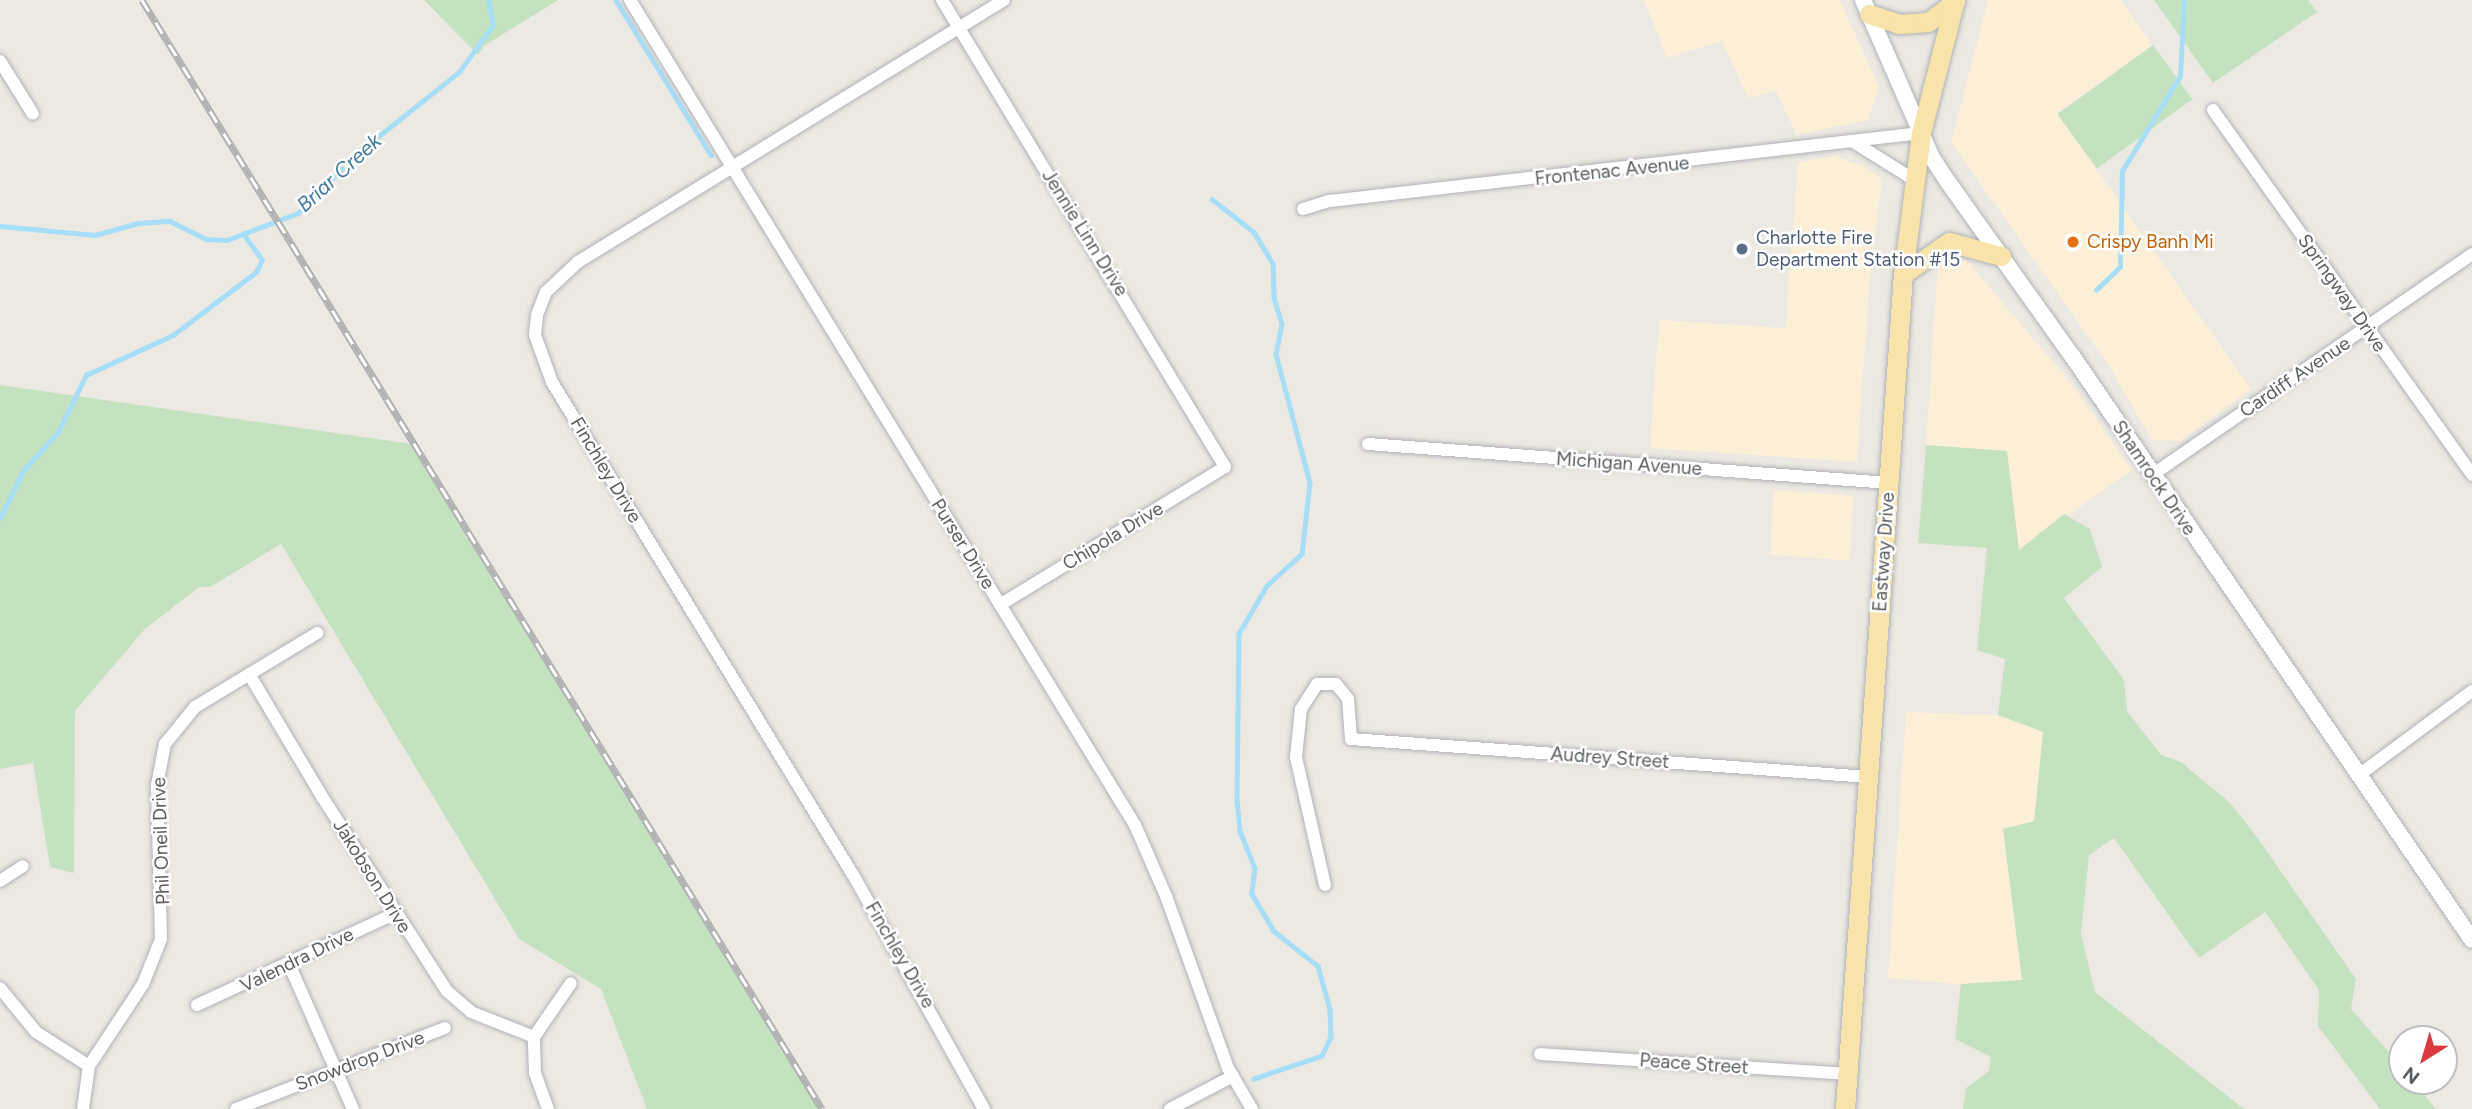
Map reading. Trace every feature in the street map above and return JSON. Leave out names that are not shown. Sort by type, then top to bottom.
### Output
[{"type":"main road","points":[[1866,7],[1899,24],[1928,22],[1955,1]]},
{"type":"main road","name":"Eastway Drive","points":[[1845,1109],[1903,274],[1921,133],[1955,1]]},
{"type":"main road","points":[[1903,274],[1949,242],[2001,256]]},
{"type":"street","name":"Purser Drive","points":[[631,0],[1135,825],[1157,870],[1233,1076],[1252,1109]]},
{"type":"street","name":"Jennie Linn Drive","points":[[942,0],[1225,467]]},
{"type":"street","name":"Finchley Drive","points":[[984,1109],[853,875],[552,382],[536,345],[540,304],[565,272],[1004,0]]},
{"type":"street","name":"Shamrock Drive","points":[[1866,7],[1921,133],[1942,174],[2472,940]]},
{"type":"street","points":[[0,61],[33,114]]},
{"type":"street","name":"Springway Drive","points":[[2213,110],[2472,475]]},
{"type":"street","name":"Frontenac Avenue","points":[[1303,209],[1330,201],[1720,160],[1921,133]]},
{"type":"street","points":[[1852,141],[1916,181]]},
{"type":"street","name":"Cardiff Avenue","points":[[2152,475],[2472,254]]},
{"type":"street","name":"Michigan Avenue","points":[[1368,444],[1889,483]]},
{"type":"street","name":"Chipola Drive","points":[[1000,605],[1225,467]]},
{"type":"street","name":"Phil Oneil Drive","points":[[83,1109],[89,1066],[143,984],[161,939],[157,785],[165,744],[195,707],[317,632]]},
{"type":"street","name":"Jakobson Drive","points":[[250,674],[430,968],[459,1003],[489,1021],[534,1037]]},
{"type":"street","name":"Audrey Street","points":[[1325,885],[1296,757],[1301,709],[1317,684],[1336,684],[1348,699],[1351,739],[1868,777]]},
{"type":"street","points":[[2358,775],[2472,691]]},
{"type":"street","points":[[0,881],[23,866]]},
{"type":"street","name":"Valendra Drive","points":[[197,1005],[396,913]]},
{"type":"street","points":[[289,964],[353,1109]]},
{"type":"street","points":[[548,1109],[535,1073],[534,1037],[572,983]]},
{"type":"street","points":[[0,988],[36,1032],[89,1066]]},
{"type":"street","name":"Snowdrop Drive","points":[[236,1109],[445,1028]]},
{"type":"street","name":"Peace Street","points":[[1540,1054],[1847,1074]]},
{"type":"street","points":[[1170,1109],[1233,1076]]},
{"type":"shaded area","points":[[1644,0],[1840,0],[1879,87],[1868,120],[1797,135],[1776,91],[1748,98],[1722,41],[1667,58]]},
{"type":"shaded area","points":[[1988,0],[2121,0],[2153,45],[2057,113],[2251,389],[2180,441],[2152,440],[2109,366],[1951,142]]},
{"type":"shaded area","points":[[1834,156],[1866,167],[1882,180],[1869,288],[1857,462],[1650,448],[1659,320],[1785,328],[1798,162]]},
{"type":"shaded area","points":[[1963,256],[2071,383],[2132,470],[2019,550],[1926,445],[1938,263]]},
{"type":"shaded area","points":[[1774,490],[1854,496],[1849,560],[1769,555]]},
{"type":"shaded area","points":[[1906,712],[2042,717],[2070,994],[1888,978]]},
{"type":"green space","points":[[424,0],[558,0],[484,46],[478,55]]},
{"type":"green space","points":[[2154,0],[2308,0],[2317,12],[2213,83]]},
{"type":"green space","points":[[2153,45],[2192,99],[2097,169],[2058,114]]},
{"type":"green space","points":[[0,385],[412,444],[820,1109],[647,1109],[601,989],[519,939],[281,544],[210,587],[199,587],[144,630],[75,711],[74,873],[50,867],[33,763],[0,769]]},
{"type":"green space","points":[[1926,445],[2007,451],[2019,550],[2064,514],[2090,529],[2102,567],[2064,598],[2124,680],[2127,711],[2161,755],[2181,762],[2229,802],[2254,833],[2356,979],[2351,1009],[2388,1051],[2388,1095],[2424,1095],[2436,1109],[2380,1109],[2318,1026],[2319,990],[2265,912],[2199,958],[2114,838],[2089,855],[2081,934],[2095,992],[2244,1109],[1963,1109],[1966,1088],[1989,1071],[1991,1057],[1955,1039],[1961,984],[2022,980],[2003,829],[2034,821],[2043,732],[1998,715],[2005,659],[1977,650],[1987,548],[1918,543]]},
{"type":"waterway","name":"Briar Creek","points":[[0,226],[95,235],[138,223],[170,221],[206,239],[227,240],[298,213],[360,151],[459,72],[493,25],[488,0]]},
{"type":"waterway","points":[[616,0],[711,155]]},
{"type":"waterway","points":[[2096,290],[2120,267],[2122,171],[2180,76],[2184,0]]},
{"type":"waterway","points":[[1212,199],[1254,232],[1273,264],[1274,298],[1282,324],[1276,354],[1310,483],[1302,554],[1267,586],[1239,634],[1237,801],[1240,831],[1255,868],[1252,894],[1274,931],[1318,966],[1330,1009],[1331,1037],[1322,1056],[1254,1079]]},
{"type":"waterway","points":[[0,518],[23,471],[58,432],[86,375],[173,335],[256,272],[262,260],[243,234]]},
{"type":"railway","points":[[142,0],[822,1109]]},
{"type":"place","name":"Crispy Banh Mi","points":[[2073,242]]},
{"type":"place","name":"Charlotte Fire Department Station #15","points":[[1742,249]]}]
